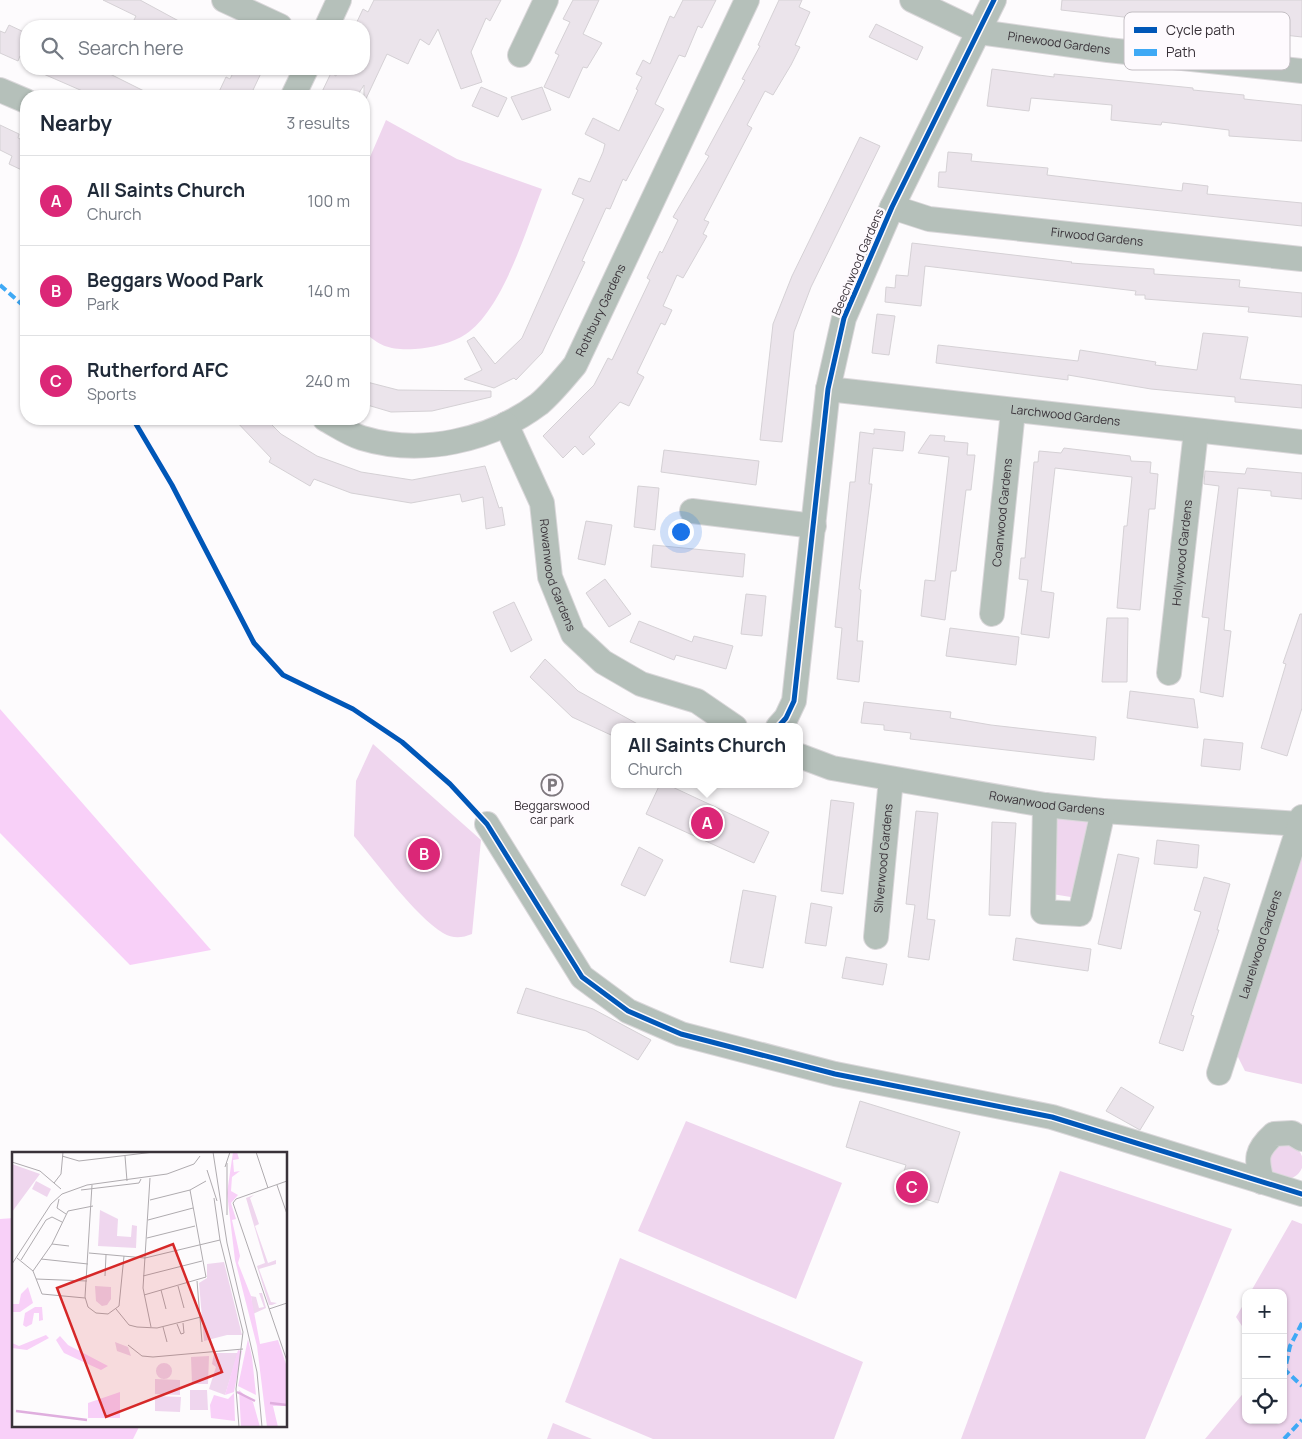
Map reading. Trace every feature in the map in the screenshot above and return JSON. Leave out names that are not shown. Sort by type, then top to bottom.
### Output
[{"type":"street","points":[[224,0],[267,20]]},
{"type":"street","points":[[329,20],[339,0]]},
{"type":"street","points":[[520,55],[546,0]]},
{"type":"street","name":"Rothbury Gardens","points":[[336,425],[361,438],[406,445],[452,443],[506,424],[539,403],[575,365],[747,0]]},
{"type":"street","name":"Pinewood Gardens","points":[[912,0],[979,32],[1124,52]]},
{"type":"street","name":"Beechwood Gardens","points":[[782,723],[794,701],[828,389],[844,318],[892,208],[994,0]]},
{"type":"street","points":[[296,90],[303,75]]},
{"type":"street","points":[[0,90],[20,99]]},
{"type":"street","name":"Firwood Gardens","points":[[892,208],[929,219],[1302,259]]},
{"type":"street","name":"Larchwood Gardens","points":[[828,389],[1302,442]]},
{"type":"street","name":"Coanwood Gardens","points":[[992,614],[1013,411]]},
{"type":"street","name":"Rowanwood Gardens","points":[[506,424],[542,503],[550,577],[573,634],[603,662],[641,684],[697,701],[730,723]]},
{"type":"street","name":"Hollywood Gardens","points":[[1169,673],[1196,431]]},
{"type":"street","points":[[692,511],[814,526]]},
{"type":"street","name":"Rowanwood Gardens","points":[[803,757],[832,768],[1045,805],[1104,812],[1301,820]]},
{"type":"street","name":"Silverwood Gardens","points":[[876,937],[891,779]]},
{"type":"street","points":[[1045,805],[1043,912],[1080,914],[1104,812]]},
{"type":"street","name":"Laurelwood Gardens","points":[[1219,1073],[1301,820]]},
{"type":"street","points":[[487,824],[582,976],[628,1011],[681,1034],[835,1074],[1052,1117],[1302,1194]]},
{"type":"street","points":[[1262,1182],[1256,1162],[1261,1145],[1274,1134],[1292,1134],[1302,1139]]},
{"type":"shaded area","points":[[386,120],[457,159],[542,189],[521,246],[502,288],[491,307],[479,322],[466,334],[455,340],[435,346],[400,349],[387,347],[370,337],[370,157]]},
{"type":"shaded area","points":[[0,709],[211,950],[130,965],[0,833]]},
{"type":"shaded area","points":[[373,744],[481,840],[472,934],[454,937],[443,933],[432,925],[408,902],[354,836],[356,781]]},
{"type":"shaded area","points":[[1055,814],[1092,818],[1077,898],[1052,894]]},
{"type":"shaded area","points":[[1302,843],[1302,1084],[1245,1071],[1235,1051]]},
{"type":"shaded area","points":[[686,1121],[842,1183],[796,1299],[638,1231]]},
{"type":"shaded area","points":[[1286,1145],[1293,1146],[1298,1150],[1302,1155],[1302,1169],[1298,1174],[1293,1178],[1286,1179],[1279,1178],[1274,1174],[1270,1169],[1269,1162],[1270,1155],[1274,1150],[1279,1146]]},
{"type":"shaded area","points":[[1060,1171],[1232,1229],[1145,1439],[961,1439]]},
{"type":"shaded area","points":[[12,1218],[12,1426],[140,1426],[133,1439],[0,1439],[0,1219]]},
{"type":"shaded area","points":[[1292,1220],[1302,1224],[1302,1439],[1205,1439],[1242,1395],[1242,1424],[1287,1424],[1287,1289],[1252,1289]]},
{"type":"shaded area","points":[[620,1258],[863,1362],[834,1439],[653,1439],[565,1402]]},
{"type":"shaded area","points":[[1242,1307],[1242,1326],[1236,1317]]},
{"type":"shaded area","points":[[553,1423],[592,1439],[547,1439]]},
{"type":"building","points":[[103,0],[140,0],[177,20],[134,20],[136,16]]},
{"type":"building","points":[[374,0],[501,0],[490,21],[486,18],[471,52],[482,82],[461,89],[438,29],[429,45],[420,39],[408,64],[387,54],[370,90],[364,90],[364,85],[361,90],[323,90],[330,75],[370,75],[370,20],[358,20],[363,9],[368,12]]},
{"type":"building","points":[[573,0],[599,0],[583,34],[602,43],[587,68],[583,67],[569,98],[544,87],[559,55],[555,53],[570,22],[563,19]]},
{"type":"building","points":[[683,0],[716,0],[702,28],[698,26],[685,57],[679,55],[655,104],[664,109],[626,181],[623,179],[610,209],[606,208],[582,261],[585,262],[542,353],[516,380],[514,378],[494,388],[464,379],[482,370],[467,341],[474,337],[495,364],[522,338],[584,199],[572,194],[579,178],[590,182],[603,152],[605,144],[585,134],[593,118],[619,131],[642,77],[636,74],[643,60],[650,64],[670,16],[674,18]]},
{"type":"building","points":[[779,0],[802,0],[799,7],[810,12],[795,45],[800,47],[773,95],[765,91],[747,125],[752,128],[704,220],[709,222],[703,234],[707,236],[683,278],[677,275],[663,306],[672,310],[665,325],[661,323],[637,373],[644,377],[629,406],[620,402],[589,437],[595,444],[583,455],[575,446],[563,458],[543,436],[594,385],[608,358],[612,360],[650,280],[647,278],[678,220],[673,217],[709,156],[705,154],[745,80],[742,79],[760,46],[758,45]]},
{"type":"building","points":[[1062,0],[1302,0],[1302,37],[1290,36],[1290,12],[1124,12],[1124,17],[1061,10]]},
{"type":"building","points":[[876,24],[923,47],[917,60],[869,37]]},
{"type":"building","points":[[9,25],[20,30],[20,56],[18,61],[0,53],[0,31],[5,33]]},
{"type":"building","points":[[992,69],[1054,77],[1054,74],[1193,88],[1193,90],[1244,95],[1244,99],[1302,105],[1302,141],[1229,136],[1229,130],[1162,122],[1161,125],[1111,120],[1112,105],[1031,98],[1029,111],[987,106]]},
{"type":"building","points":[[46,75],[112,75],[142,90],[80,90]]},
{"type":"building","points":[[232,75],[260,75],[253,90],[220,90],[226,77],[230,79]]},
{"type":"building","points":[[481,87],[507,98],[498,117],[472,106]]},
{"type":"building","points":[[542,87],[551,110],[522,120],[511,97]]},
{"type":"building","points":[[0,125],[19,134],[18,138],[20,139],[20,169],[9,164],[12,156],[0,150]]},
{"type":"building","points":[[860,137],[880,146],[811,287],[794,332],[782,442],[760,440],[773,324],[792,276]]},
{"type":"building","points":[[948,152],[972,154],[971,161],[1048,168],[1047,175],[1182,191],[1183,183],[1208,186],[1207,194],[1302,203],[1302,226],[938,187],[939,172],[946,172]]},
{"type":"building","points":[[912,243],[1071,263],[1154,269],[1154,274],[1240,280],[1239,287],[1302,293],[1302,317],[1248,312],[1249,307],[1145,299],[1145,295],[1135,295],[1136,291],[925,266],[921,306],[885,302],[886,287],[895,288],[896,275],[908,276]]},
{"type":"building","points":[[877,314],[895,316],[889,355],[872,353]]},
{"type":"building","points":[[1203,333],[1248,337],[1240,379],[1302,385],[1302,408],[1235,402],[1235,397],[1151,389],[1068,375],[1068,380],[936,363],[938,345],[1078,361],[1080,350],[1156,362],[1155,365],[1197,370]]},
{"type":"building","points":[[370,383],[398,390],[491,391],[491,397],[432,411],[391,412],[370,406]]},
{"type":"building","points":[[240,425],[272,425],[281,434],[317,456],[361,472],[412,480],[485,466],[499,508],[502,507],[505,525],[486,529],[483,497],[462,502],[460,494],[411,503],[351,493],[314,479],[310,486],[269,462],[271,458]]},
{"type":"building","points":[[874,429],[905,432],[903,451],[873,448],[869,484],[872,484],[859,589],[861,590],[857,641],[863,641],[859,682],[837,679],[842,628],[835,627],[850,482],[855,482],[860,432],[874,434]]},
{"type":"building","points":[[930,435],[945,436],[944,441],[968,443],[967,455],[975,455],[971,490],[966,490],[956,571],[951,571],[945,620],[921,616],[925,580],[935,581],[949,457],[918,453]]},
{"type":"building","points":[[1064,448],[1130,456],[1131,461],[1151,462],[1150,473],[1158,474],[1155,509],[1149,509],[1140,610],[1117,608],[1124,526],[1127,526],[1132,477],[1055,468],[1041,591],[1054,593],[1049,638],[1021,634],[1028,580],[1019,579],[1021,558],[1025,558],[1034,462],[1038,462],[1039,451],[1061,453]]},
{"type":"building","points":[[664,450],[759,461],[756,485],[661,472]]},
{"type":"building","points":[[1247,468],[1302,473],[1302,499],[1271,496],[1271,491],[1238,488],[1224,630],[1231,631],[1223,697],[1200,692],[1209,618],[1202,617],[1219,486],[1204,484],[1205,471],[1245,474]]},
{"type":"building","points":[[638,486],[659,488],[655,530],[634,527]]},
{"type":"building","points":[[586,521],[612,525],[605,565],[578,559]]},
{"type":"building","points":[[653,545],[745,554],[743,577],[651,567]]},
{"type":"building","points":[[605,579],[631,614],[609,627],[586,593]]},
{"type":"building","points":[[746,594],[766,596],[762,636],[741,634]]},
{"type":"building","points":[[514,602],[532,640],[511,652],[493,612]]},
{"type":"building","points":[[1300,614],[1302,614],[1302,708],[1287,756],[1261,748],[1286,664],[1283,663]]},
{"type":"building","points":[[1107,618],[1128,618],[1127,682],[1102,682]]},
{"type":"building","points":[[639,621],[692,642],[694,636],[733,646],[726,669],[676,655],[674,660],[630,642]]},
{"type":"building","points":[[950,628],[1019,637],[1016,665],[946,656]]},
{"type":"building","points":[[545,659],[578,691],[636,723],[611,723],[611,735],[572,717],[530,677]]},
{"type":"building","points":[[1130,691],[1194,699],[1198,728],[1127,718]]},
{"type":"building","points":[[864,702],[951,712],[950,718],[991,725],[1096,737],[1094,760],[910,739],[911,733],[884,730],[884,725],[861,723]]},
{"type":"building","points":[[1204,739],[1243,743],[1240,770],[1201,766]]},
{"type":"building","points":[[658,788],[675,788],[769,832],[754,863],[646,814]]},
{"type":"building","points":[[831,800],[854,803],[843,894],[821,891]]},
{"type":"building","points":[[916,811],[938,813],[927,919],[935,920],[929,960],[908,957],[915,905],[906,904]]},
{"type":"building","points":[[992,822],[1016,823],[1010,916],[989,915]]},
{"type":"building","points":[[1157,840],[1199,845],[1197,868],[1154,864]]},
{"type":"building","points":[[639,847],[663,860],[645,896],[621,885]]},
{"type":"building","points":[[1118,854],[1139,858],[1121,949],[1098,944]]},
{"type":"building","points":[[1204,877],[1230,884],[1217,930],[1219,930],[1191,1015],[1194,1016],[1183,1051],[1159,1043],[1201,912],[1194,910]]},
{"type":"building","points":[[743,890],[776,896],[763,968],[730,962]]},
{"type":"building","points":[[811,903],[832,907],[826,946],[805,943]]},
{"type":"building","points":[[1016,938],[1091,949],[1088,971],[1013,960]]},
{"type":"building","points":[[846,957],[887,964],[883,985],[842,978]]},
{"type":"building","points":[[526,988],[593,1009],[651,1040],[638,1060],[586,1031],[517,1013]]},
{"type":"building","points":[[1121,1087],[1154,1107],[1140,1130],[1106,1111]]},
{"type":"building","points":[[860,1101],[960,1132],[938,1203],[898,1191],[906,1165],[846,1147]]},
{"type":"marked path","points":[[0,285],[20,303]]},
{"type":"marked path","points":[[1302,1323],[1290,1346],[1285,1370],[1302,1386]]},
{"type":"marked path","points":[[1284,1439],[1302,1420]]},
{"type":"cycle path","points":[[782,723],[794,701],[828,389],[844,318],[892,207],[994,0]]},
{"type":"cycle path","points":[[137,425],[172,485],[254,643],[283,675],[353,709],[402,742],[450,784],[487,824],[582,977],[628,1011],[681,1034],[835,1074],[1052,1117],[1302,1194]]},
{"type":"place","name":"Beggarswood car park","points":[[552,785]]},
{"type":"place","name":"All Saints Church","points":[[707,823]]},
{"type":"place","name":"Beggars Wood Park","points":[[424,854]]},
{"type":"place","name":"Rutherford AFC","points":[[912,1187]]}]
